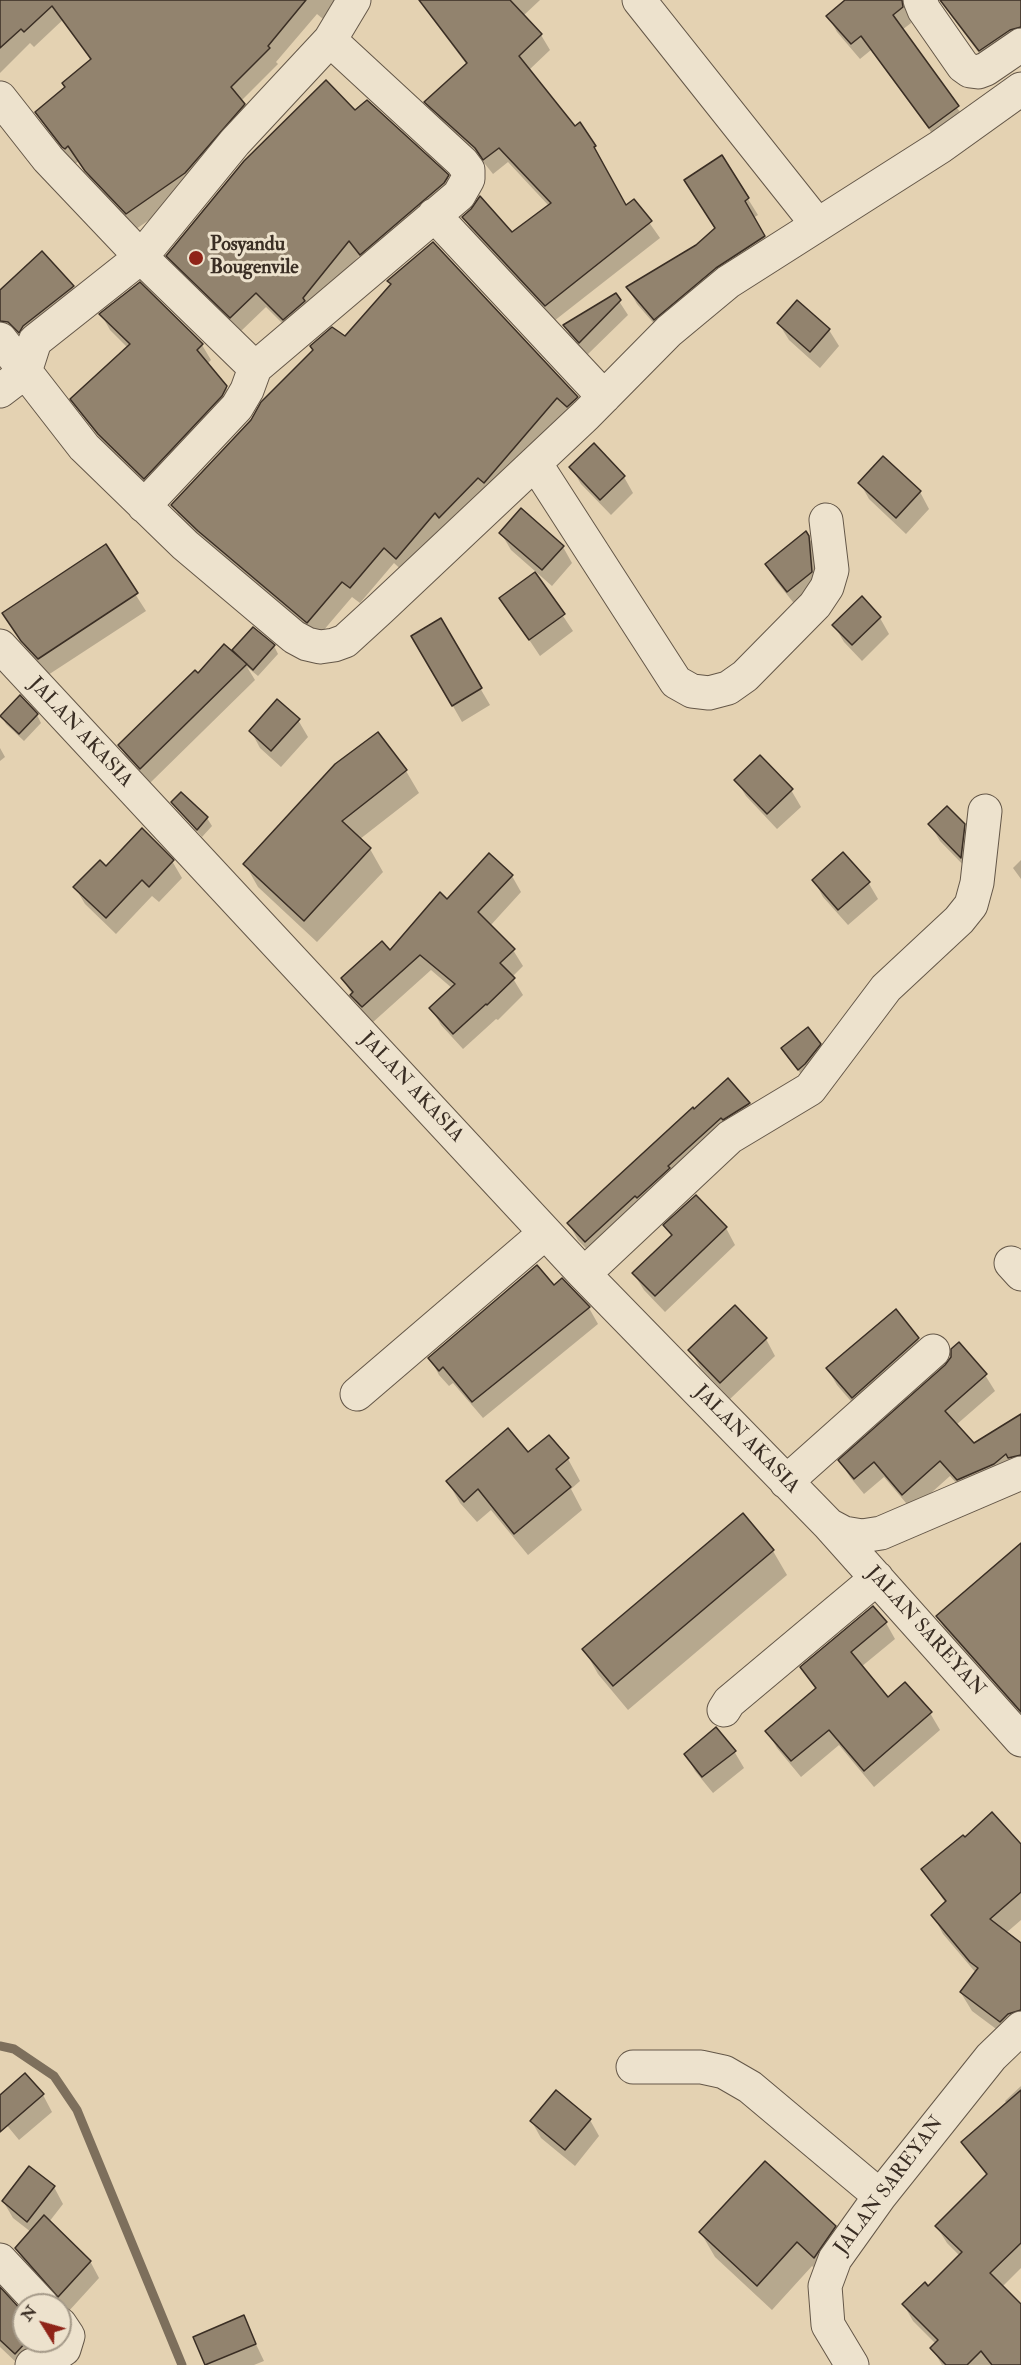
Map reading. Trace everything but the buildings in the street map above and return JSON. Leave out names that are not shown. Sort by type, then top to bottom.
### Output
[{"type":"street","points":[[13,382],[35,341],[141,257],[235,142],[330,40],[354,0]]},
{"type":"street","points":[[639,0],[817,224]]},
{"type":"street","points":[[920,0],[924,10],[963,66],[970,71],[978,72],[986,69],[1021,45]]},
{"type":"street","points":[[144,506],[237,407],[247,390],[255,368],[459,195],[465,186],[468,170],[462,162],[330,40]]},
{"type":"street","points":[[0,339],[13,382],[185,545],[294,637],[307,644],[320,647],[334,645],[345,640],[535,463],[669,331],[719,289],[940,147],[1021,89]]},
{"type":"street","points":[[0,98],[48,159],[141,257],[255,368]]},
{"type":"street","points":[[434,215],[604,397]]},
{"type":"street","points":[[535,463],[676,682],[692,691],[709,693],[728,688],[746,676],[815,605],[827,587],[832,570],[826,520]]},
{"type":"street","name":"JALAN AKASIA","points":[[0,646],[545,1233],[829,1525]]},
{"type":"street","points":[[584,1274],[730,1137],[810,1089],[886,988],[959,920],[971,905],[977,883],[985,811]]},
{"type":"street","points":[[357,1394],[545,1233]]},
{"type":"street","points":[[786,1482],[933,1351]]},
{"type":"street","points":[[829,1525],[844,1533],[862,1536],[881,1533],[1021,1473]]},
{"type":"street","name":"JALAN SAREYAN","points":[[829,1525],[1021,1740]]},
{"type":"street","points":[[724,1710],[729,1702],[877,1578]]},
{"type":"street","name":"JALAN SAREYAN","points":[[852,2365],[828,2325],[825,2286],[835,2259],[880,2196],[991,2057],[1021,2028]]},
{"type":"street","points":[[633,2067],[701,2067],[724,2072],[750,2087],[880,2196]]},
{"type":"street","points":[[0,2260],[31,2293]]},
{"type":"street","points":[[38,2364],[60,2353]]},
{"type":"waterway","points":[[0,2046],[14,2049],[54,2076],[77,2110],[182,2365]]},
{"type":"place","name":"Posyandu Bougenvile","points":[[196,258]]}]
